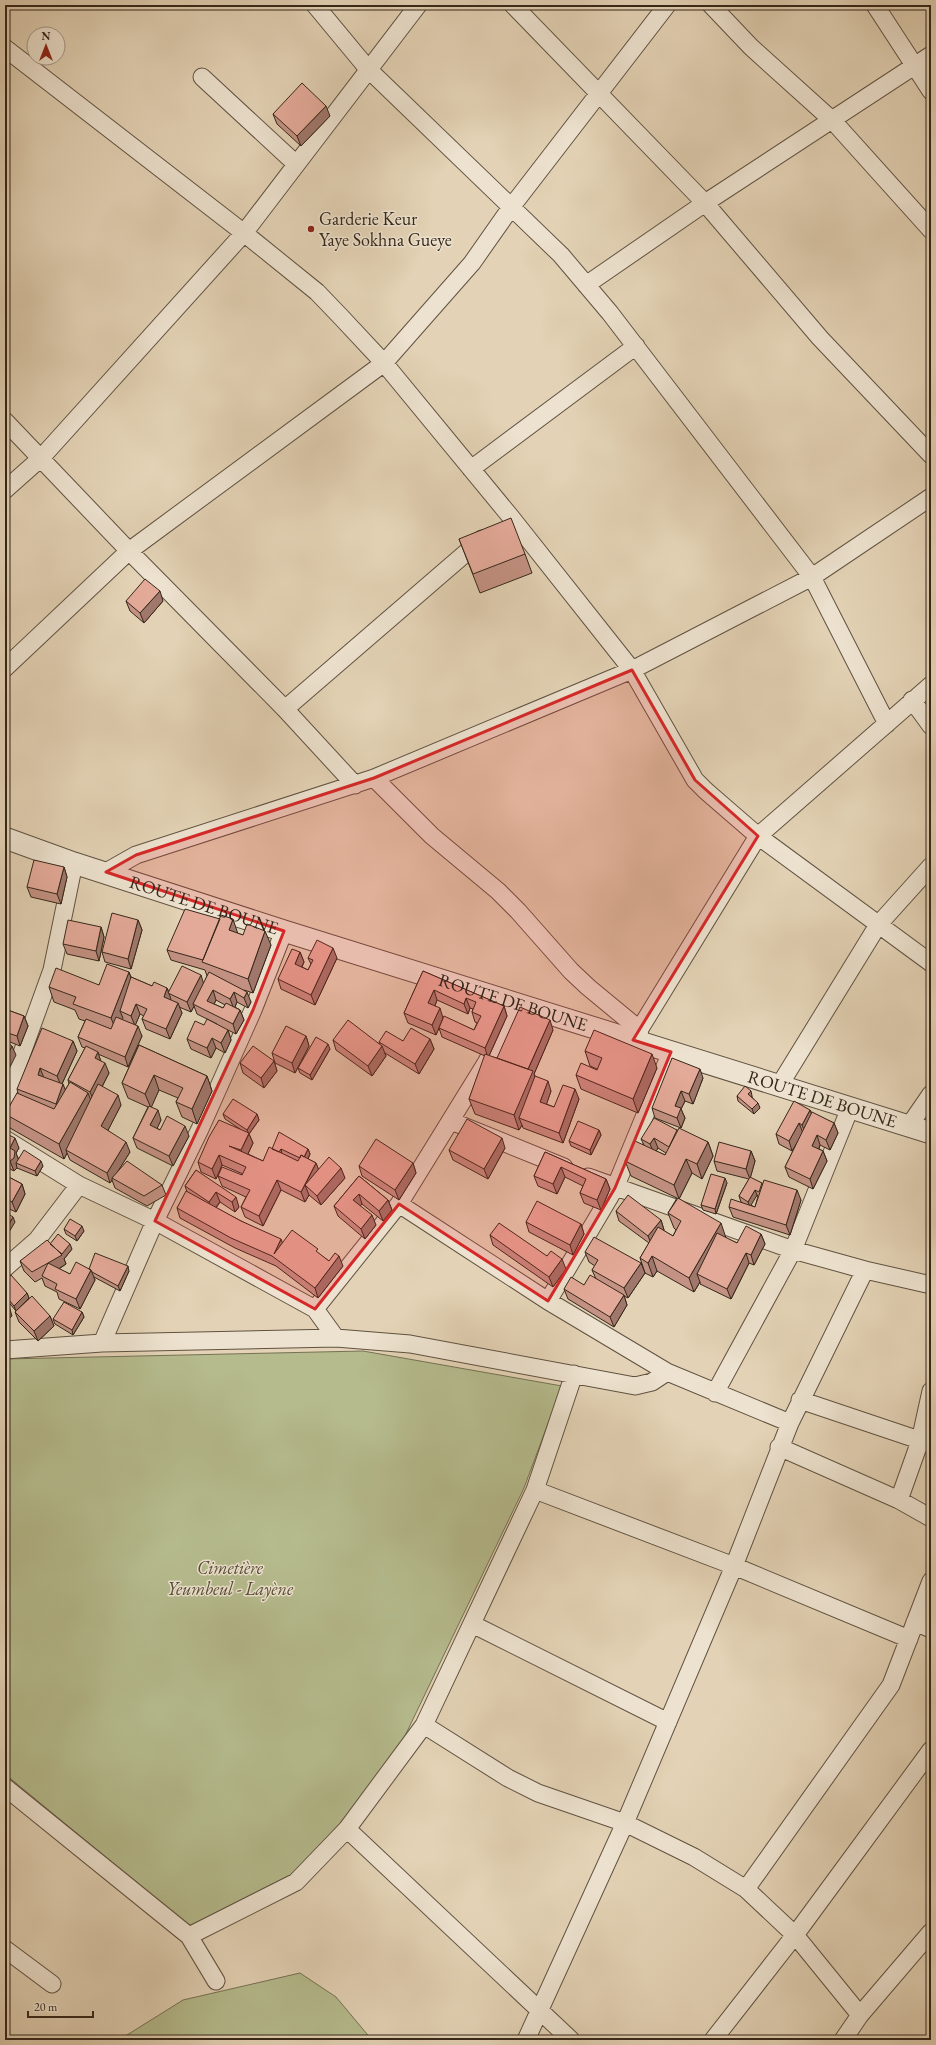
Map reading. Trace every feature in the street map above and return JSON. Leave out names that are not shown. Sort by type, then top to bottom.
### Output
[{"type":"street","points":[[315,5],[368,69],[512,206],[561,255],[636,346],[812,577],[887,724]]},
{"type":"street","points":[[5,490],[41,458],[244,233],[418,5]]},
{"type":"street","points":[[513,5],[705,203],[820,338],[931,455]]},
{"type":"street","points":[[5,668],[129,551],[384,363],[472,263],[512,206],[667,5]]},
{"type":"street","points":[[711,5],[751,47],[833,121],[931,230]]},
{"type":"street","points":[[875,5],[931,91]]},
{"type":"street","points":[[5,48],[244,233],[317,292],[384,363],[471,469],[500,524],[632,670],[695,780],[758,836],[931,963]]},
{"type":"street","points":[[586,285],[705,203],[833,121],[931,55]]},
{"type":"street","points":[[202,77],[296,164]]},
{"type":"street","points":[[471,469],[636,346]]},
{"type":"street","points":[[5,421],[129,551],[285,709],[355,785]]},
{"type":"street","points":[[106,872],[136,855],[374,778],[632,670],[812,577],[931,497]]},
{"type":"street","points":[[285,709],[500,524]]},
{"type":"street","points":[[374,778],[432,836],[498,891],[518,911],[576,977],[637,1035],[758,836],[931,684]]},
{"type":"street","points":[[912,700],[931,726]]},
{"type":"street","name":"ROUTE DE BOUNE","points":[[5,838],[74,863],[106,872],[284,931],[518,1004],[637,1035],[671,1052],[931,1133]]},
{"type":"street","points":[[5,1100],[52,970],[74,863]]},
{"type":"street","points":[[779,1086],[878,924],[931,866]]},
{"type":"street","points":[[102,1343],[155,1221],[200,1128],[253,1010],[284,931]]},
{"type":"street","points":[[315,1309],[399,1204],[486,1063],[518,1004]]},
{"type":"street","points":[[548,1301],[615,1188],[671,1052]]},
{"type":"street","points":[[909,1126],[931,1094]]},
{"type":"street","points":[[715,1393],[793,1250],[850,1108]]},
{"type":"street","points":[[451,1121],[615,1188],[793,1250],[864,1270],[931,1285]]},
{"type":"street","points":[[5,1139],[79,1185],[155,1221],[315,1309],[336,1338]]},
{"type":"street","points":[[5,1268],[37,1240],[79,1185]]},
{"type":"street","points":[[399,1204],[548,1301],[667,1372],[790,1423]]},
{"type":"street","points":[[526,2040],[541,2011],[625,1823],[734,1566],[779,1447],[800,1400],[864,1270]]},
{"type":"street","points":[[5,1350],[102,1343],[336,1338],[410,1344],[635,1386],[652,1382],[667,1372]]},
{"type":"street","points":[[188,1936],[296,1882],[347,1829],[424,1725],[535,1490],[574,1374]]},
{"type":"street","points":[[899,1500],[925,1442],[931,1391]]},
{"type":"street","points":[[800,1400],[925,1442]]},
{"type":"street","points":[[779,1447],[899,1500],[931,1518]]},
{"type":"street","points":[[535,1490],[734,1566],[909,1639]]},
{"type":"street","points":[[746,1889],[891,1685],[931,1581]]},
{"type":"street","points":[[915,1622],[931,1629]]},
{"type":"street","points":[[472,1624],[668,1722]]},
{"type":"street","points":[[424,1725],[508,1778],[532,1790],[625,1823],[694,1857],[746,1889],[794,1935],[860,2015]]},
{"type":"street","points":[[713,2040],[794,1935],[931,1750]]},
{"type":"street","points":[[5,1787],[188,1936],[216,1981]]},
{"type":"street","points":[[347,1829],[571,2040]]},
{"type":"street","points":[[843,2040],[860,2015],[931,1932]]},
{"type":"street","points":[[7,1956],[52,1984]]},
{"type":"highlighted area","points":[[632,670],[695,780],[758,836],[633,1040],[671,1052],[615,1188],[548,1301],[399,1204],[315,1309],[155,1221],[253,1010],[284,931],[106,872],[136,855],[374,778]]},
{"type":"green space","name":"Cimetière Yeumbeul - Layène","points":[[363,1351],[562,1386],[524,1488],[391,1765],[297,1872],[189,1926],[5,1774],[5,1359]]},
{"type":"green space","points":[[300,1973],[336,1997],[372,2040],[119,2040],[183,2000]]},
{"type":"building","points":[[302,83],[326,106],[297,136],[273,114]]},
{"type":"building","points":[[511,518],[525,554],[473,574],[459,539]]},
{"type":"building","points":[[145,579],[160,591],[140,613],[126,601]]},
{"type":"building","points":[[34,860],[64,867],[57,894],[27,887]]},
{"type":"building","points":[[185,909],[220,919],[203,960],[167,950]]},
{"type":"building","points":[[112,913],[138,920],[128,959],[102,952]]},
{"type":"building","points":[[221,915],[233,919],[229,930],[243,935],[247,924],[265,931],[248,979],[202,962]]},
{"type":"building","points":[[68,920],[101,927],[96,951],[63,944]]},
{"type":"building","points":[[317,940],[333,948],[311,995],[278,979],[292,949],[300,952],[295,964],[308,970],[313,960],[308,958]]},
{"type":"building","points":[[107,964],[129,972],[111,1018],[73,1004],[76,997],[49,987],[56,968],[99,985]]},
{"type":"building","points":[[182,966],[201,975],[187,1002],[168,993]]},
{"type":"building","points":[[423,971],[504,1006],[485,1048],[439,1028],[444,1016],[474,1030],[481,1016],[472,1012],[476,1002],[466,998],[464,1004],[434,990],[428,1003],[440,1008],[432,1025],[404,1013]]},
{"type":"building","points":[[209,972],[247,992],[244,998],[234,992],[230,999],[213,990],[207,1001],[223,1008],[226,1003],[240,1010],[233,1024],[193,1004]]},
{"type":"building","points":[[131,977],[152,986],[154,982],[167,988],[164,997],[178,1003],[166,1029],[142,1019],[147,1009],[136,1004],[131,1016],[120,1011]]},
{"type":"building","points":[[520,1007],[550,1020],[528,1069],[497,1058]]},
{"type":"building","points":[[5,1009],[24,1016],[17,1036],[5,1032]]},
{"type":"building","points":[[116,1017],[138,1026],[125,1057],[78,1037],[86,1019],[111,1029]]},
{"type":"building","points":[[207,1019],[228,1030],[221,1043],[212,1038],[207,1048],[187,1039],[195,1021],[204,1025]]},
{"type":"building","points":[[348,1020],[382,1046],[368,1066],[333,1040]]},
{"type":"building","points":[[286,1026],[306,1036],[292,1063],[272,1053]]},
{"type":"building","points":[[42,1028],[73,1041],[57,1076],[40,1068],[38,1075],[63,1084],[56,1104],[17,1089]]},
{"type":"building","points":[[411,1028],[430,1039],[415,1064],[379,1042],[386,1031],[403,1041]]},
{"type":"building","points":[[594,1030],[652,1054],[633,1099],[576,1075],[581,1063],[597,1070],[602,1058],[585,1051]]},
{"type":"building","points":[[316,1037],[328,1044],[310,1075],[298,1068]]},
{"type":"building","points":[[5,1042],[12,1046],[5,1060]]},
{"type":"building","points":[[139,1045],[207,1076],[192,1109],[176,1102],[183,1088],[154,1075],[145,1094],[122,1083]]},
{"type":"building","points":[[86,1046],[98,1052],[95,1058],[105,1063],[90,1092],[68,1080]]},
{"type":"building","points":[[253,1046],[274,1061],[261,1078],[240,1063]]},
{"type":"building","points":[[485,1054],[533,1071],[514,1115],[469,1099]]},
{"type":"building","points":[[672,1058],[700,1069],[689,1094],[681,1091],[675,1106],[681,1108],[677,1118],[652,1108]]},
{"type":"building","points":[[535,1076],[548,1081],[540,1102],[554,1107],[563,1085],[575,1089],[559,1133],[519,1118]]},
{"type":"building","points":[[70,1082],[88,1093],[59,1144],[5,1114],[17,1093],[54,1109]]},
{"type":"building","points":[[98,1084],[118,1095],[101,1126],[126,1142],[107,1173],[66,1150]]},
{"type":"building","points":[[745,1086],[751,1091],[748,1094],[758,1103],[752,1109],[737,1096]]},
{"type":"building","points":[[233,1099],[257,1114],[247,1130],[223,1114]]},
{"type":"building","points":[[794,1101],[810,1110],[802,1125],[799,1123],[789,1141],[776,1134]]},
{"type":"building","points":[[149,1106],[158,1110],[150,1125],[160,1130],[167,1116],[185,1126],[169,1156],[133,1138]]},
{"type":"building","points":[[812,1112],[834,1123],[826,1140],[817,1135],[812,1146],[823,1151],[810,1179],[785,1167]]},
{"type":"building","points":[[654,1118],[677,1130],[669,1147],[654,1138],[650,1144],[641,1139]]},
{"type":"building","points":[[467,1119],[502,1138],[484,1169],[449,1150]]},
{"type":"building","points":[[219,1120],[249,1133],[241,1150],[229,1146],[263,1161],[269,1147],[298,1161],[301,1155],[316,1163],[301,1192],[277,1180],[259,1216],[241,1207],[250,1190],[218,1176],[222,1167],[242,1175],[246,1167],[219,1155],[212,1169],[198,1162],[209,1137]]},
{"type":"building","points":[[578,1121],[599,1130],[590,1150],[569,1141]]},
{"type":"building","points":[[679,1128],[708,1142],[697,1164],[686,1159],[674,1185],[625,1161],[635,1141],[665,1155]]},
{"type":"building","points":[[279,1132],[308,1149],[304,1157],[301,1155],[300,1158],[281,1149],[279,1152],[272,1149]]},
{"type":"building","points":[[5,1133],[15,1138],[10,1148],[15,1151],[14,1158],[10,1161],[5,1158]]},
{"type":"building","points":[[376,1139],[413,1163],[395,1190],[359,1166]]},
{"type":"building","points":[[719,1142],[751,1151],[746,1169],[714,1161]]},
{"type":"building","points":[[24,1150],[41,1161],[35,1171],[16,1163]]},
{"type":"building","points":[[545,1152],[606,1179],[597,1200],[580,1193],[586,1179],[561,1167],[553,1184],[534,1176]]},
{"type":"building","points":[[329,1157],[341,1168],[317,1196],[305,1185]]},
{"type":"building","points":[[127,1161],[162,1185],[144,1196],[112,1178]]},
{"type":"building","points":[[196,1170],[236,1197],[232,1202],[216,1192],[209,1202],[185,1186]]},
{"type":"building","points":[[711,1174],[725,1178],[715,1209],[701,1205]]},
{"type":"building","points":[[5,1175],[22,1184],[12,1202],[5,1198]]},
{"type":"building","points":[[359,1176],[388,1200],[379,1211],[359,1194],[353,1200],[372,1215],[361,1229],[334,1206]]},
{"type":"building","points":[[750,1177],[762,1183],[759,1192],[755,1190],[748,1202],[739,1196]]},
{"type":"building","points":[[764,1180],[797,1190],[786,1225],[729,1207],[731,1199],[755,1207]]},
{"type":"building","points":[[186,1191],[241,1221],[281,1239],[274,1254],[292,1230],[318,1249],[316,1251],[329,1261],[335,1253],[339,1256],[315,1288],[272,1256],[231,1238],[177,1208]]},
{"type":"building","points":[[628,1195],[661,1220],[648,1236],[616,1211]]},
{"type":"building","points":[[678,1198],[721,1223],[689,1278],[652,1256],[648,1263],[640,1258],[658,1227],[673,1236],[681,1221],[668,1213]]},
{"type":"building","points":[[537,1201],[581,1224],[570,1245],[526,1222]]},
{"type":"building","points":[[5,1212],[13,1217],[5,1231]]},
{"type":"building","points":[[70,1219],[82,1226],[75,1236],[64,1229]]},
{"type":"building","points":[[499,1223],[547,1256],[551,1251],[562,1259],[549,1277],[490,1235]]},
{"type":"building","points":[[746,1226],[761,1234],[751,1255],[746,1253],[727,1289],[697,1274],[717,1233],[737,1243]]},
{"type":"building","points":[[58,1234],[70,1244],[62,1254],[50,1244]]},
{"type":"building","points":[[594,1237],[641,1263],[624,1288],[592,1270],[598,1260],[585,1252]]},
{"type":"building","points":[[47,1240],[62,1255],[32,1272],[20,1261]]},
{"type":"building","points":[[95,1253],[128,1266],[118,1286],[89,1269]]},
{"type":"building","points":[[76,1262],[91,1270],[76,1299],[55,1289],[57,1284],[42,1276],[48,1263],[70,1274]]},
{"type":"building","points":[[11,1275],[27,1293],[14,1306],[5,1295],[5,1281]]},
{"type":"building","points":[[590,1275],[624,1295],[610,1317],[564,1289],[571,1277],[584,1285]]},
{"type":"building","points":[[32,1296],[50,1316],[34,1331],[15,1312]]},
{"type":"building","points":[[5,1301],[9,1306],[5,1309]]},
{"type":"building","points":[[64,1302],[82,1312],[72,1330],[53,1319]]},
{"type":"place","name":"Garderie Keur Yaye Sokhna Gueye","points":[[311,229]]}]
